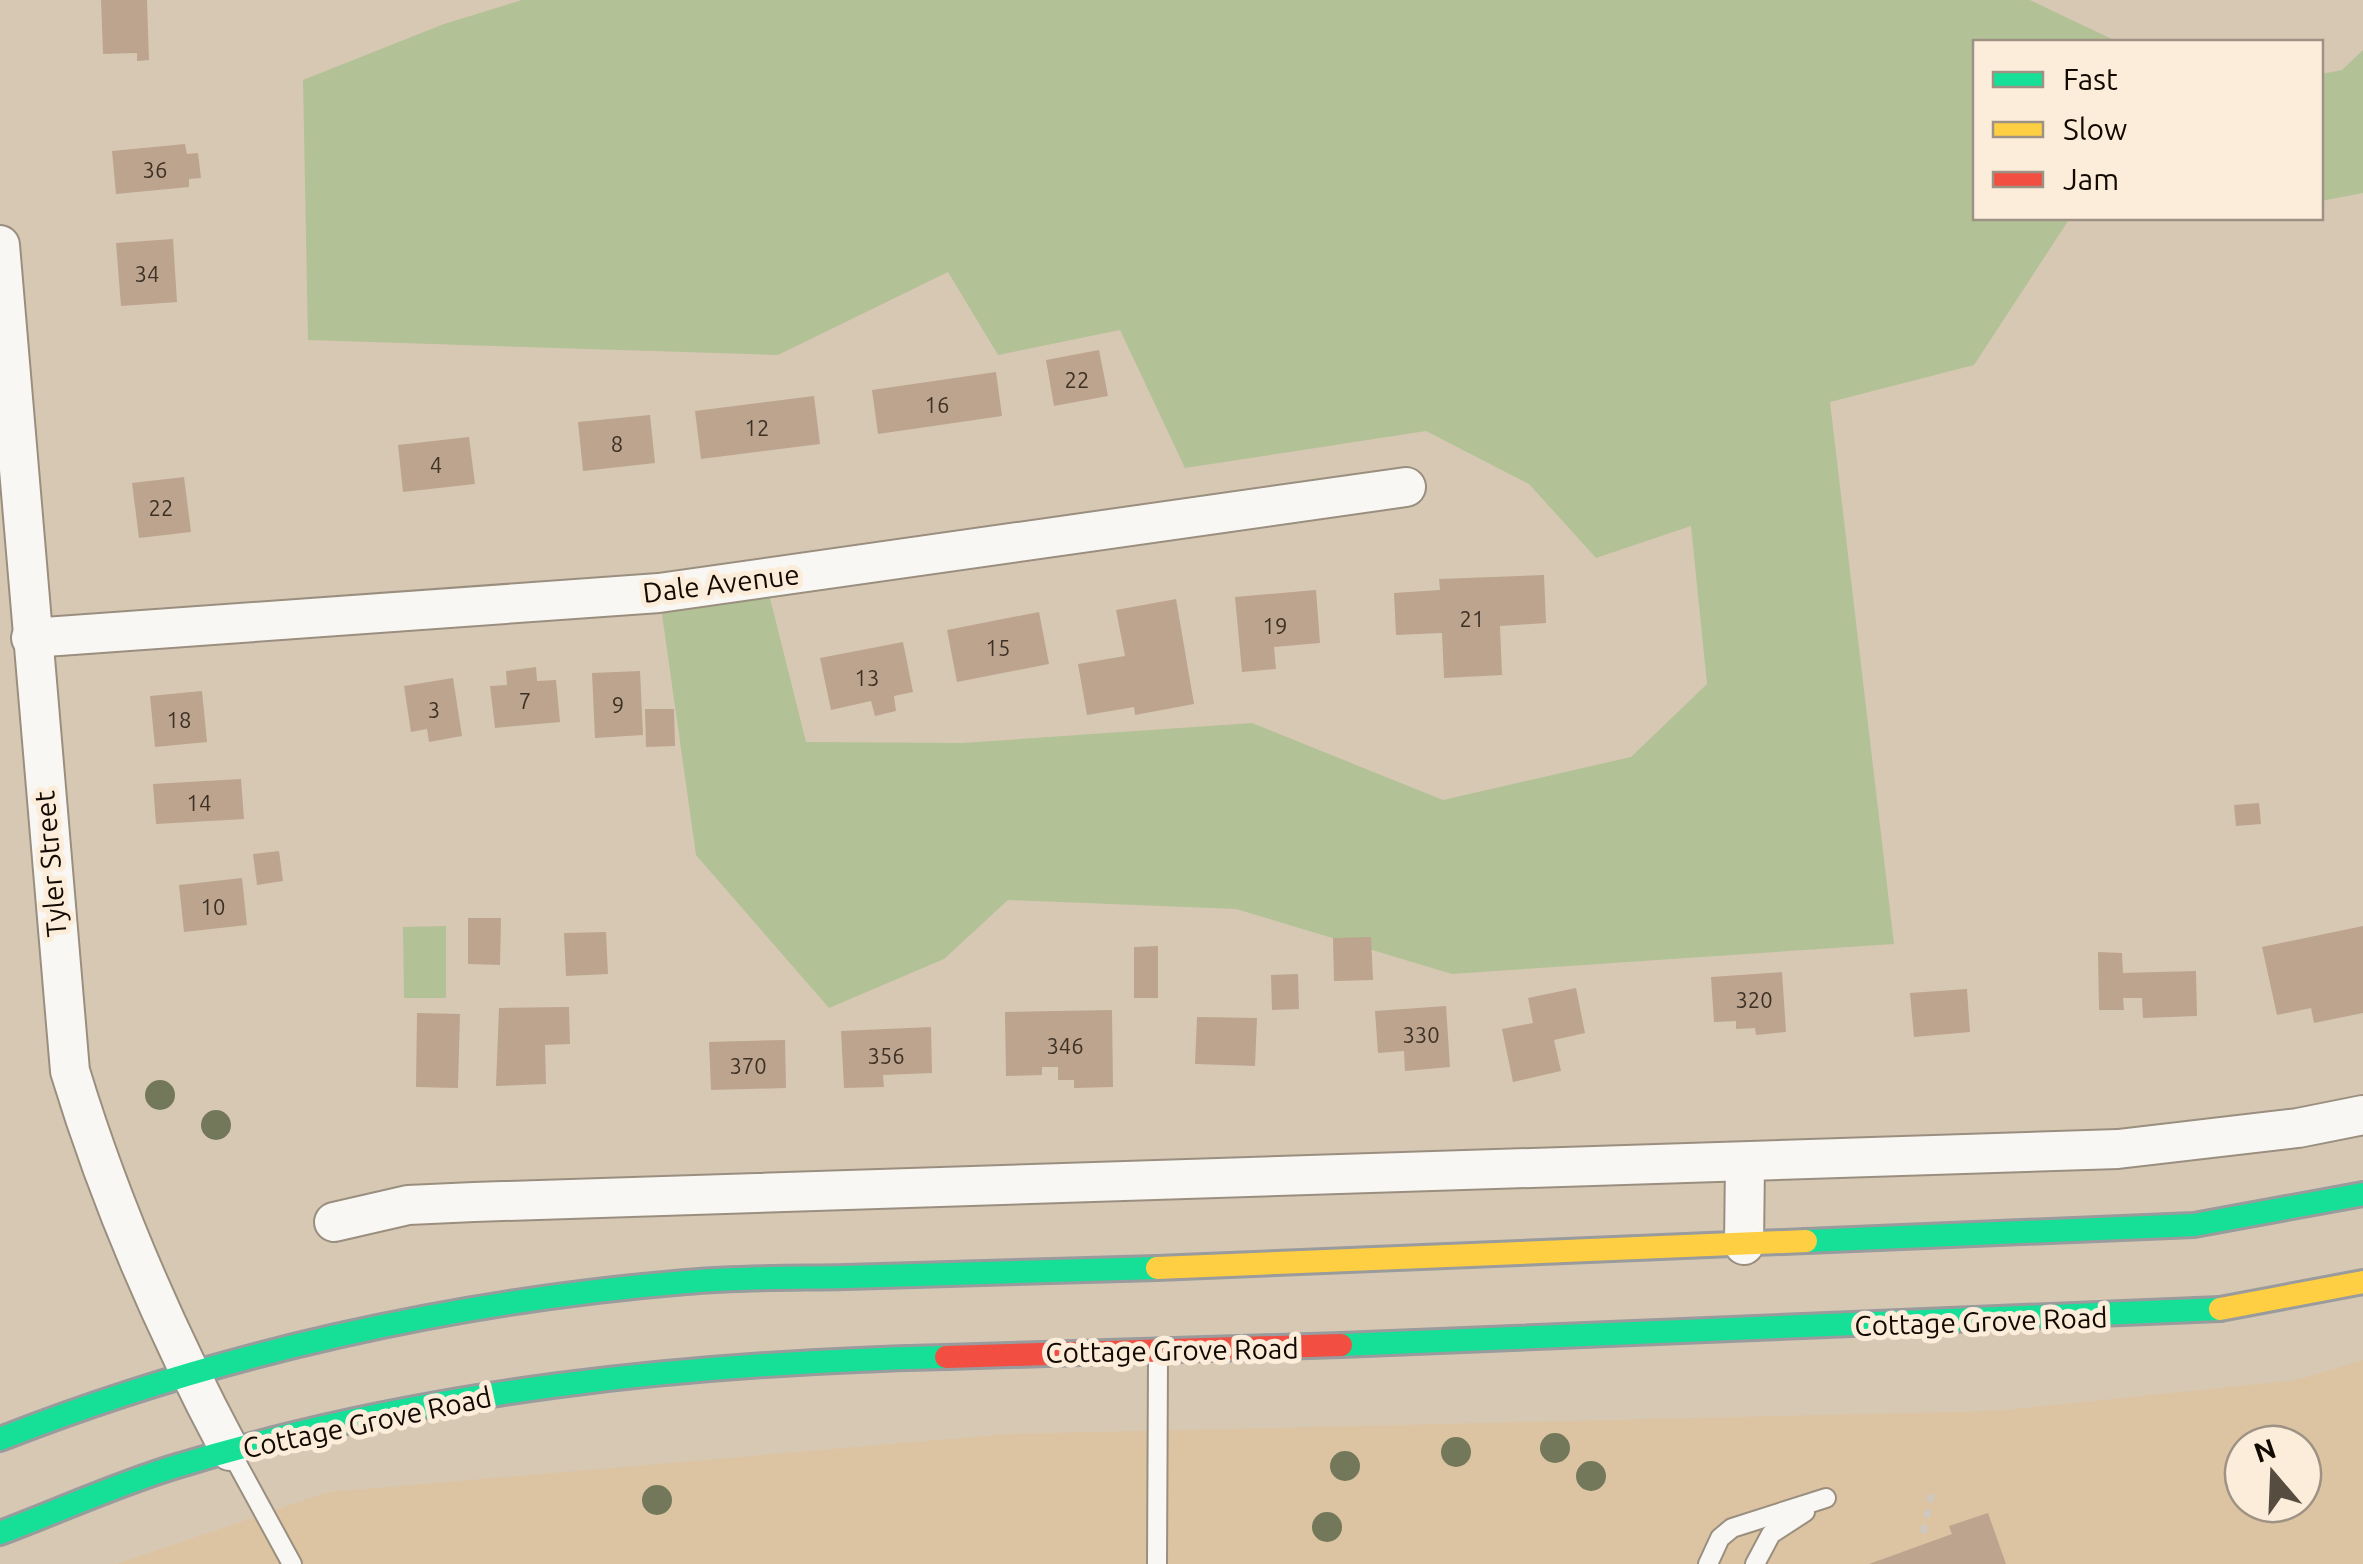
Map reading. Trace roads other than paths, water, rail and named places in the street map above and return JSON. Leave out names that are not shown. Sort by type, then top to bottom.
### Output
[{"type":"main road","points":[[0,1440],[130,1393],[409,1320],[604,1288],[729,1280],[1160,1276],[1744,1245],[2195,1234],[2363,1194]]},
{"type":"main road","name":"Cottage Grove Road","points":[[0,1533],[138,1479],[290,1434],[468,1398],[649,1373],[817,1360],[1159,1352],[2201,1303],[2363,1282]]},
{"type":"main road","points":[[1159,1318],[1159,1352]]},
{"type":"street","name":"Tyler Street","points":[[0,245],[70,1071],[104,1184],[190,1377],[230,1451]]},
{"type":"street","name":"Dale Avenue","points":[[31,638],[659,593],[1406,487]]},
{"type":"street","points":[[334,1222],[408,1205],[474,1202],[2118,1150],[2298,1128],[2363,1115]]},
{"type":"street","points":[[1744,1245],[1745,1162]]},
{"type":"lane","points":[[1157,1564],[1159,1352]]},
{"type":"lane","points":[[230,1451],[292,1564]]},
{"type":"lane","points":[[1708,1564],[1720,1538],[1732,1528],[1826,1498],[1771,1534],[1755,1564]]}]
